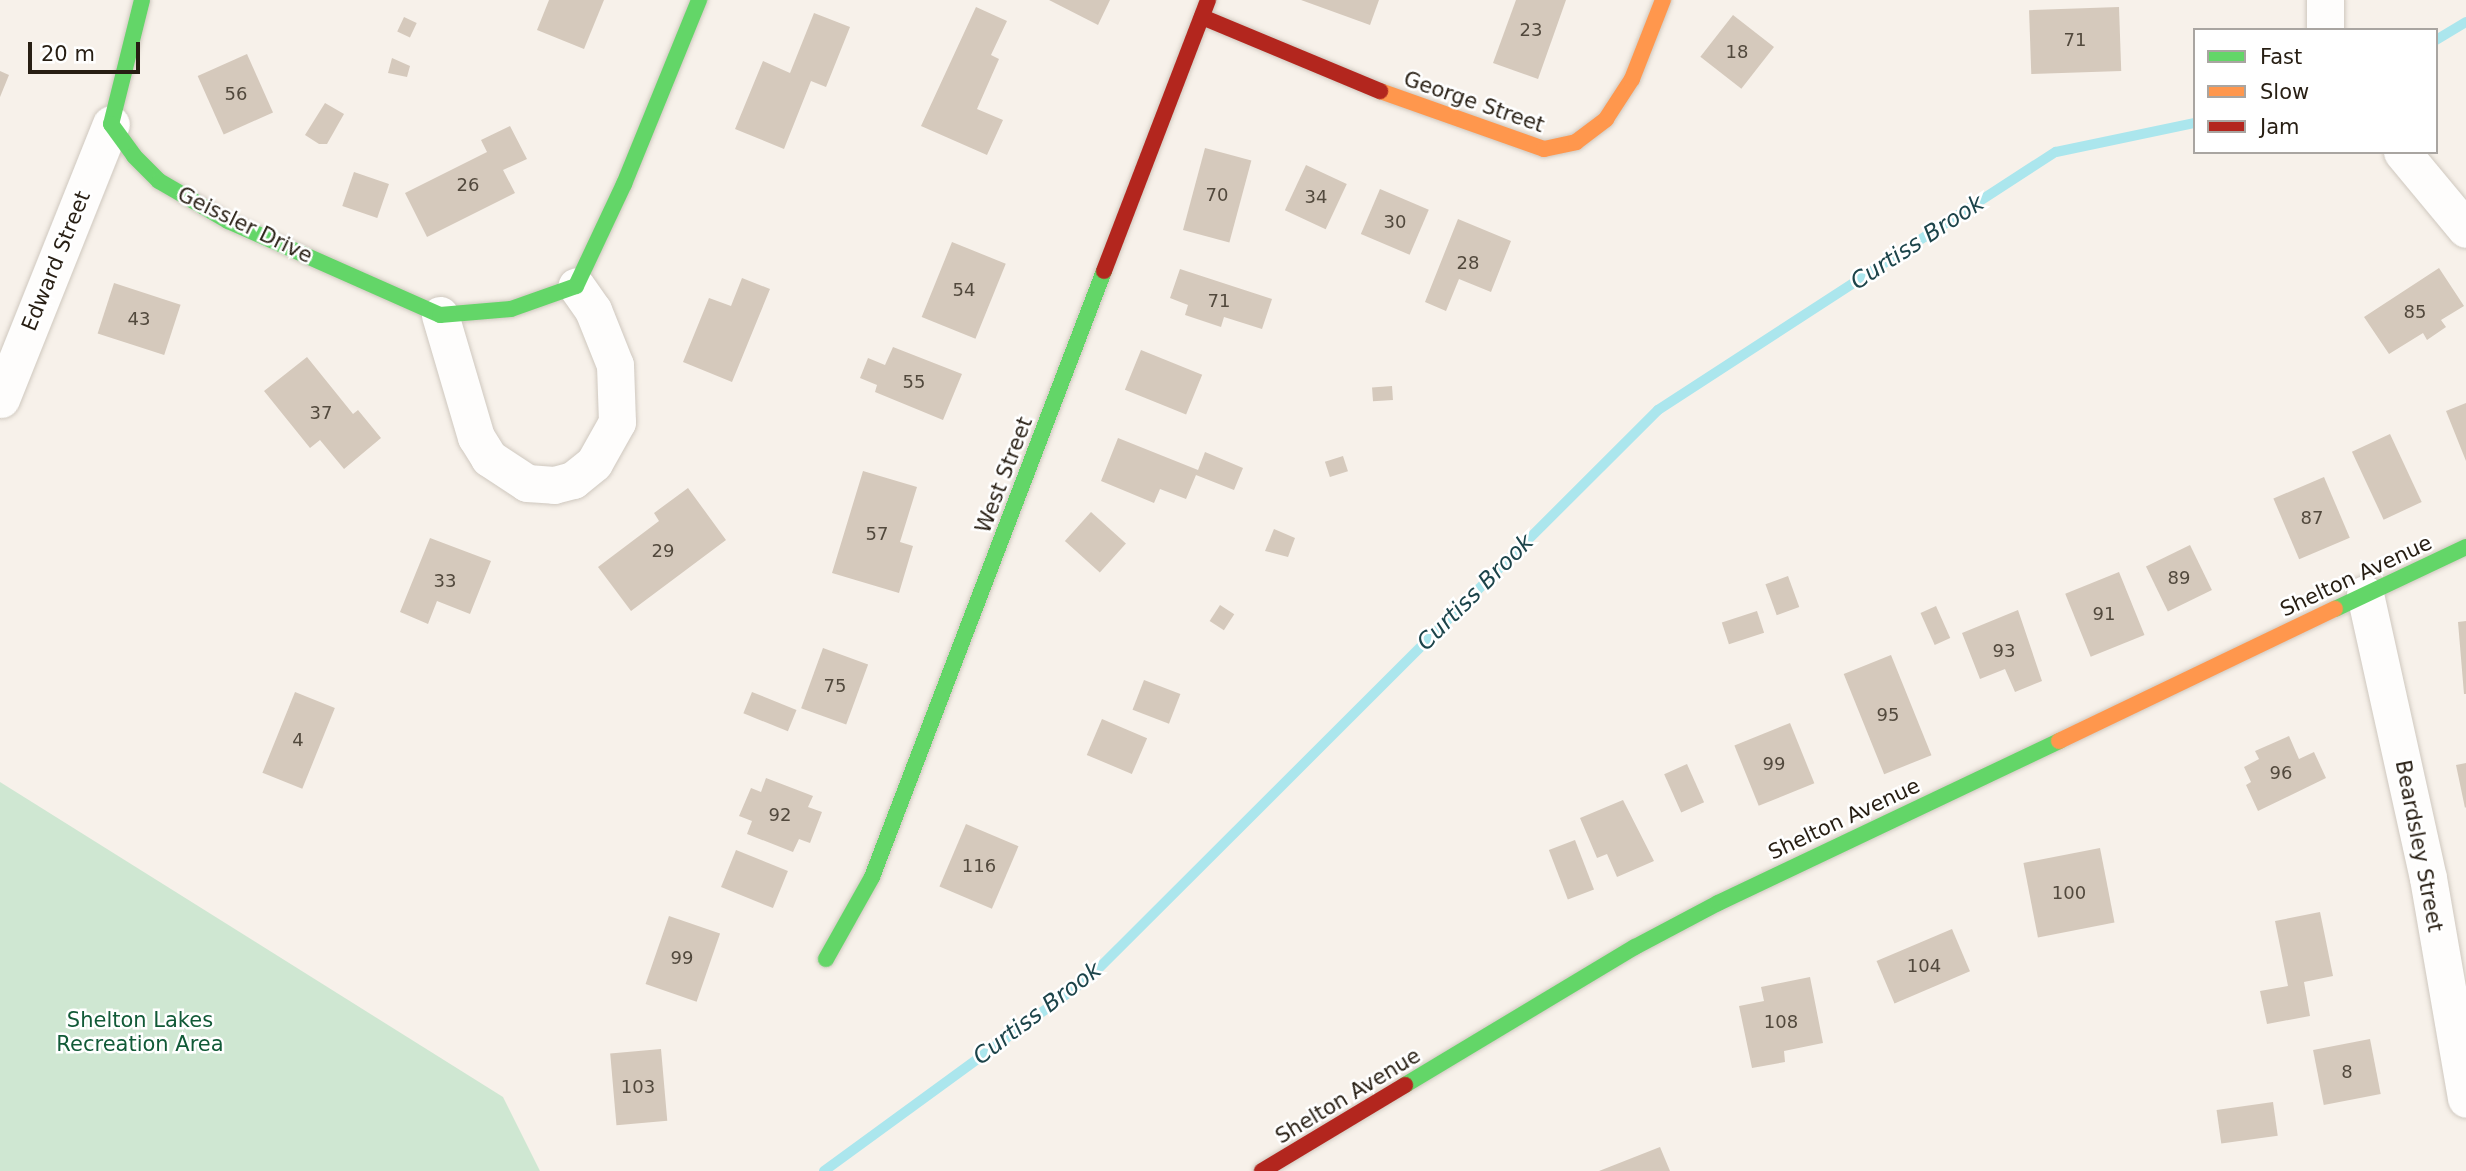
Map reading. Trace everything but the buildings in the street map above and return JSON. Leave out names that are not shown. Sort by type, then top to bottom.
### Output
[{"type":"street","points":[[111,124],[142,0]]},
{"type":"street","points":[[440,315],[476,437],[489,458],[527,483],[554,485],[573,480],[594,463],[617,422],[615,365],[593,310],[576,286],[624,184],[699,0]]},
{"type":"street","name":"West Street","points":[[827,959],[872,877],[1208,0]]},
{"type":"street","name":"George Street","points":[[1202,18],[1370,88],[1544,149],[1576,142],[1606,119],[1632,79],[1663,0]]},
{"type":"street","points":[[2325,0],[2325,28]]},
{"type":"street","name":"Geissler Drive","points":[[111,124],[150,173],[192,203],[440,315],[511,309],[576,286]]},
{"type":"street","name":"Edward Street","points":[[1,399],[111,124]]},
{"type":"street","points":[[2404,154],[2466,229]]},
{"type":"street","name":"Shelton Avenue","points":[[1262,1171],[1634,947],[1709,908],[2466,547]]},
{"type":"street","name":"Beardsley Street","points":[[2365,594],[2456,995],[2466,1099]]},
{"type":"green space","name":"Shelton Lakes Recreation Area","points":[[0,782],[503,1097],[540,1171],[0,1171]]},
{"type":"waterway","name":"Curtiss Brook","points":[[2438,39],[2466,22]]},
{"type":"waterway","name":"Curtiss Brook","points":[[824,1171],[1091,976],[1658,410],[2056,152],[2193,123]]},
{"type":"traffic: fast","points":[[142,0],[111,124],[134,156],[159,181],[228,221],[440,315],[511,309],[576,286],[624,184],[699,0]]},
{"type":"traffic: fast","points":[[826,959],[872,877],[1104,271]]},
{"type":"traffic: fast","points":[[2335,609],[2466,547]]},
{"type":"traffic: fast","points":[[1405,1085],[1635,947],[1718,903],[2059,741]]},
{"type":"traffic: slow","points":[[1380,91],[1544,149],[1576,142],[1606,119],[1632,79],[1663,0]]},
{"type":"traffic: slow","points":[[2059,741],[2335,609]]},
{"type":"traffic: jam","points":[[1104,271],[1208,0]]},
{"type":"traffic: jam","points":[[1202,17],[1380,91]]},
{"type":"traffic: jam","points":[[1262,1171],[1405,1085]]}]
